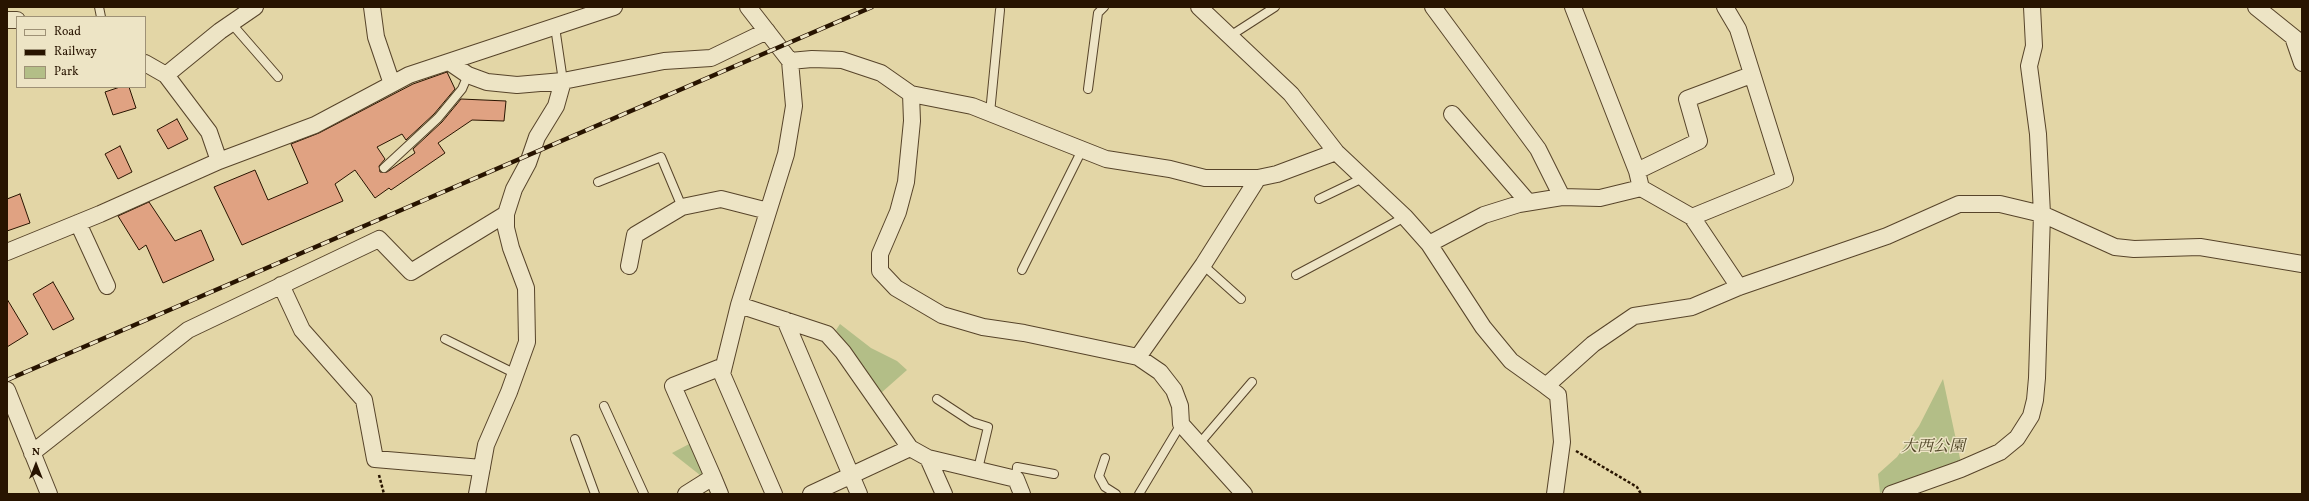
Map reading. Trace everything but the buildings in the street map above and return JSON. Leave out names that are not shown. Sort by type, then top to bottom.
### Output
[{"type":"street","points":[[166,75],[255,7]]},
{"type":"street","points":[[372,7],[376,37],[392,84]]},
{"type":"street","points":[[7,252],[78,223],[219,161],[315,125],[409,75],[614,7]]},
{"type":"street","points":[[748,7],[790,61],[794,106],[790,132],[768,211],[739,305],[722,374],[774,494]]},
{"type":"street","points":[[1199,7],[1291,94],[1336,152],[1405,217],[1429,244],[1488,332],[1511,361],[1558,394],[1562,442],[1555,494]]},
{"type":"street","points":[[1573,7],[1637,171],[1641,188]]},
{"type":"street","points":[[1692,217],[1785,179],[1751,75],[1738,29],[1725,7]]},
{"type":"street","points":[[1891,494],[1922,489],[1961,469],[2000,452],[2017,438],[2031,416],[2035,400],[2037,378],[2042,214],[2038,134],[2029,66],[2034,46],[2032,7]]},
{"type":"street","points":[[2256,7],[2297,40],[2302,63]]},
{"type":"street","points":[[1438,9],[1538,149],[1562,197]]},
{"type":"street","points":[[450,62],[468,75],[487,82],[517,85],[563,81],[664,61],[712,58],[767,32]]},
{"type":"street","points":[[790,61],[812,59],[842,60],[881,73],[912,94],[972,106],[1106,159],[1170,169],[1205,178],[1258,178],[1277,174],[1336,152]]},
{"type":"street","points":[[146,64],[166,75],[209,132],[219,161]]},
{"type":"street","points":[[1637,171],[1699,141],[1687,99],[1751,75]]},
{"type":"street","points":[[477,494],[486,445],[516,374],[527,342],[526,288],[511,248],[506,228],[506,214],[514,189],[528,163],[537,137],[556,106],[563,81]]},
{"type":"street","points":[[912,94],[912,121],[906,182],[898,212],[880,254],[880,272],[896,288],[942,315],[983,327],[1024,333],[1138,357],[1160,372],[1174,390],[1180,406],[1181,424],[1244,494]]},
{"type":"street","points":[[1452,114],[1528,202]]},
{"type":"street","points":[[1138,357],[1204,265],[1258,178]]},
{"type":"street","points":[[1429,244],[1484,215],[1528,202],[1562,197],[1600,198],[1641,188],[1692,217],[1739,287]]},
{"type":"street","points":[[629,266],[635,235],[682,207],[721,199],[768,211]]},
{"type":"street","points":[[1546,386],[1593,344],[1634,316],[1692,307],[1739,287],[1886,236],[1959,204],[2000,204],[2042,214],[2115,247],[2134,249],[2200,247],[2302,264]]},
{"type":"street","points":[[32,453],[188,330],[379,239],[411,272],[506,214]]},
{"type":"street","points":[[78,223],[107,286]]},
{"type":"street","points":[[281,285],[302,330],[364,400],[375,459],[482,468]]},
{"type":"street","points":[[739,305],[827,334],[843,352],[910,448],[928,458],[1016,479],[1022,494]]},
{"type":"street","points":[[785,320],[859,494]]},
{"type":"street","points":[[720,494],[672,386],[724,366]]},
{"type":"street","points":[[9,396],[49,494]]},
{"type":"street","points":[[811,494],[910,448]]},
{"type":"street","points":[[928,458],[944,494]]},
{"type":"street","points":[[686,494],[713,477]]},
{"type":"lane","points":[[1088,89],[1098,13],[1104,7]]},
{"type":"lane","points":[[1230,36],[1275,7]]},
{"type":"lane","points":[[990,113],[1000,10]]},
{"type":"lane","points":[[232,24],[278,77]]},
{"type":"lane","points":[[555,27],[563,81]]},
{"type":"lane","points":[[384,168],[438,118],[462,89],[468,75]]},
{"type":"lane","points":[[1022,270],[1082,150]]},
{"type":"lane","points":[[598,182],[661,157],[682,207]]},
{"type":"lane","points":[[1319,199],[1363,178]]},
{"type":"lane","points":[[1296,275],[1405,217]]},
{"type":"lane","points":[[1204,265],[1241,299]]},
{"type":"lane","points":[[445,339],[516,374]]},
{"type":"lane","points":[[1199,444],[1252,382]]},
{"type":"lane","points":[[937,399],[972,422],[988,427],[978,469]]},
{"type":"lane","points":[[604,406],[644,494]]},
{"type":"lane","points":[[1139,494],[1181,424]]},
{"type":"lane","points":[[575,439],[595,494]]},
{"type":"lane","points":[[1105,458],[1100,476],[1105,486],[1116,494]]},
{"type":"lane","points":[[1016,479],[1017,467],[1054,474]]},
{"type":"path","points":[[1562,442],[1637,487],[1641,494]]},
{"type":"green space","points":[[840,324],[871,348],[897,361],[907,370],[881,393],[836,330]]},
{"type":"green space","name":"大西公園","points":[[1943,379],[1961,463],[1880,493],[1878,474],[1897,457],[1919,426]]},
{"type":"green space","points":[[691,443],[705,479],[672,453]]},
{"type":"railway","points":[[7,380],[872,7]]}]
